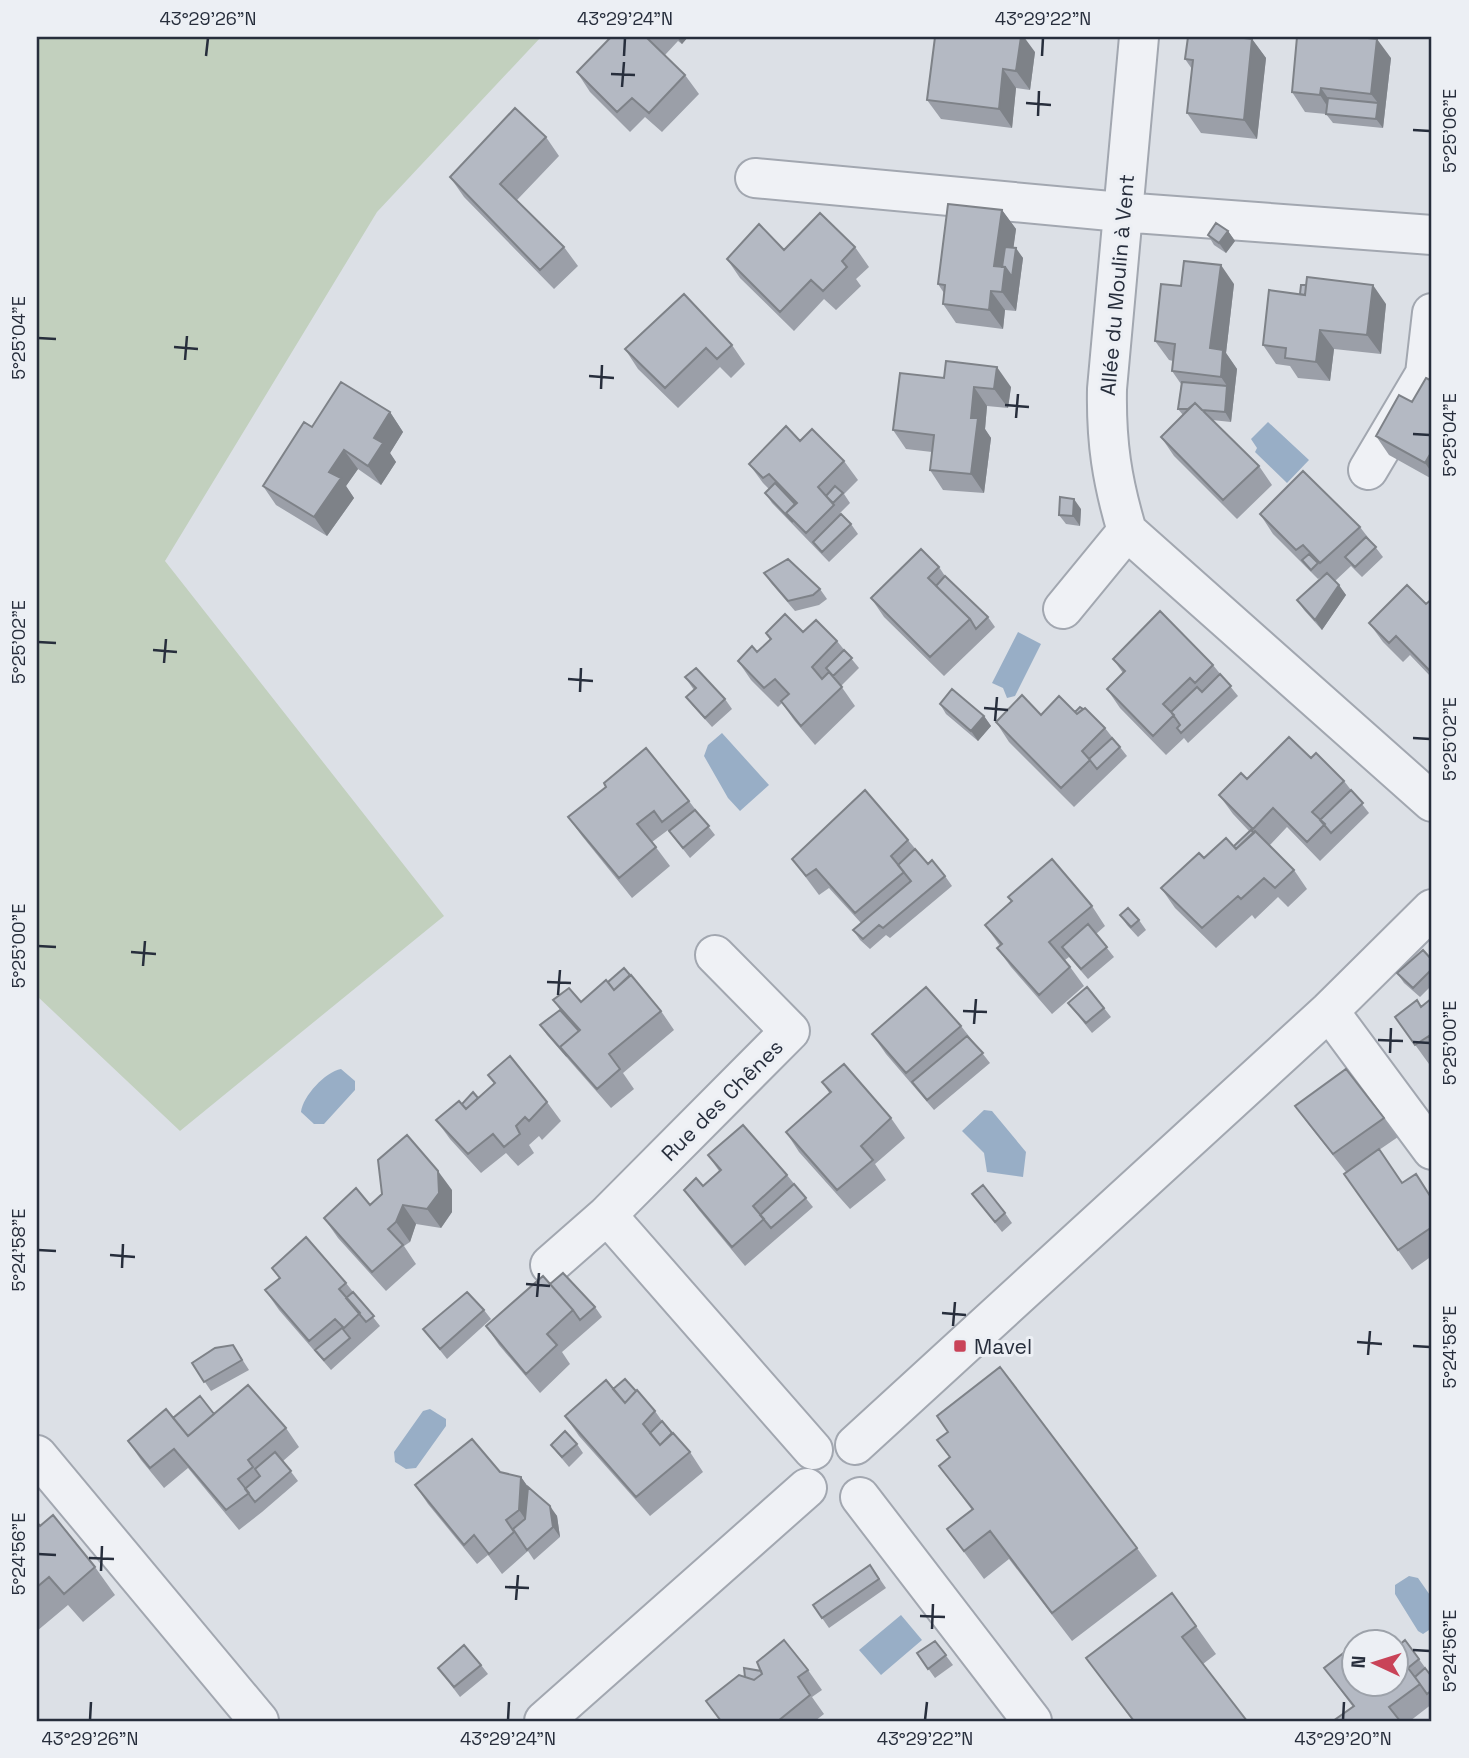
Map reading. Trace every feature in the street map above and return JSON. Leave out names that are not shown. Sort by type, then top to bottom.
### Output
[{"type":"street","name":"Allée du Moulin à Vent","points":[[1127,531],[1111,476],[1107,435],[1121,212],[1139,37]]},
{"type":"street","points":[[755,178],[1121,212],[1432,235]]},
{"type":"street","points":[[1368,470],[1425,374],[1432,313]]},
{"type":"street","points":[[1063,609],[1127,531],[1432,802]]},
{"type":"street","points":[[855,1445],[1329,1011],[1432,909]]},
{"type":"street","name":"Rue des Chênes","points":[[550,1265],[607,1215],[790,1031],[715,955]]},
{"type":"street","points":[[1329,1011],[1432,1150]]},
{"type":"street","points":[[607,1215],[813,1450]]},
{"type":"street","points":[[835,1439],[855,1445],[863,1452],[871,1473],[860,1497],[844,1506],[834,1507],[813,1497],[807,1488],[804,1466],[813,1450],[835,1439]]},
{"type":"street","points":[[37,1455],[259,1721]]},
{"type":"street","points":[[544,1721],[807,1488]]},
{"type":"street","points":[[860,1497],[1032,1721]]},
{"type":"green space","points":[[37,37],[541,37],[377,212],[165,561],[444,916],[180,1131],[37,996]]},
{"type":"water","points":[[1268,422],[1309,460],[1287,483],[1255,452],[1257,448],[1251,439]]},
{"type":"water","points":[[1018,632],[1041,644],[1015,696],[1007,698],[1003,688],[992,683]]},
{"type":"water","points":[[722,733],[769,785],[740,811],[728,798],[704,756],[708,745]]},
{"type":"water","points":[[341,1069],[355,1081],[355,1090],[324,1124],[314,1124],[301,1112],[306,1099],[322,1080]]},
{"type":"water","points":[[984,1110],[992,1111],[1026,1152],[1023,1177],[987,1172],[984,1153],[962,1131]]},
{"type":"water","points":[[430,1409],[446,1419],[446,1426],[416,1468],[406,1469],[395,1462],[394,1452],[423,1411]]},
{"type":"water","points":[[1409,1576],[1418,1578],[1432,1598],[1432,1628],[1423,1634],[1418,1631],[1395,1594],[1395,1585]]},
{"type":"water","points":[[901,1615],[922,1640],[881,1675],[859,1650]]},
{"type":"building","points":[[611,37],[650,37],[648,39],[685,75],[649,113],[632,98],[617,112],[577,72]]},
{"type":"building","points":[[935,37],[1021,37],[1016,71],[1003,69],[999,109],[927,100]]},
{"type":"building","points":[[1188,37],[1252,39],[1244,120],[1187,113],[1193,60],[1185,59]]},
{"type":"building","points":[[1297,37],[1377,39],[1371,94],[1321,88],[1320,95],[1292,92]]},
{"type":"building","points":[[1328,98],[1378,103],[1376,119],[1326,114]]},
{"type":"building","points":[[515,108],[546,137],[500,184],[564,247],[540,270],[450,177]]},
{"type":"building","points":[[948,204],[1002,210],[994,266],[1005,267],[1002,292],[991,291],[989,310],[943,304],[945,285],[938,284]]},
{"type":"building","points":[[820,213],[855,247],[842,261],[847,267],[823,291],[811,280],[780,312],[727,259],[759,224],[784,250]]},
{"type":"building","points":[[1216,223],[1228,231],[1219,243],[1208,235]]},
{"type":"building","points":[[1005,247],[1016,248],[1012,277],[1005,267],[1002,267]]},
{"type":"building","points":[[1184,261],[1221,265],[1210,348],[1223,350],[1221,377],[1172,371],[1175,344],[1155,341],[1161,284],[1181,286]]},
{"type":"building","points":[[1307,277],[1373,285],[1367,335],[1320,330],[1316,362],[1285,358],[1286,348],[1263,345],[1269,290],[1305,295]]},
{"type":"building","points":[[1301,285],[1306,285],[1305,295],[1300,294]]},
{"type":"building","points":[[684,294],[732,345],[717,359],[706,348],[665,388],[625,349]]},
{"type":"building","points":[[946,361],[997,367],[994,389],[974,387],[971,418],[978,418],[971,474],[930,470],[934,435],[893,430],[900,373],[944,378]]},
{"type":"building","points":[[1426,378],[1432,381],[1432,451],[1425,463],[1376,436],[1399,395],[1412,402]]},
{"type":"building","points":[[341,382],[390,412],[374,438],[383,443],[368,466],[344,450],[329,472],[341,478],[314,517],[263,486],[304,422],[312,427]]},
{"type":"building","points":[[1182,382],[1227,386],[1225,412],[1202,410],[1195,403],[1188,409],[1178,409]]},
{"type":"building","points":[[1195,403],[1259,466],[1223,500],[1161,437]]},
{"type":"building","points":[[786,426],[800,441],[812,429],[844,461],[818,487],[834,505],[806,533],[786,513],[797,503],[769,474],[763,478],[749,464]]},
{"type":"building","points":[[1303,471],[1360,527],[1320,563],[1303,545],[1296,550],[1260,514]]},
{"type":"building","points":[[775,483],[795,504],[786,513],[793,522],[765,493]]},
{"type":"building","points":[[835,486],[843,493],[833,503],[826,496]]},
{"type":"building","points":[[1060,497],[1074,499],[1073,516],[1059,515]]},
{"type":"building","points":[[841,514],[851,524],[822,552],[813,542]]},
{"type":"building","points":[[1366,537],[1376,547],[1355,567],[1345,557]]},
{"type":"building","points":[[921,549],[939,567],[928,578],[970,619],[930,657],[871,598]]},
{"type":"building","points":[[1309,554],[1318,563],[1311,570],[1302,560]]},
{"type":"building","points":[[788,559],[820,589],[813,595],[788,601],[764,573]]},
{"type":"building","points":[[1327,573],[1339,585],[1315,620],[1297,600]]},
{"type":"building","points":[[945,576],[988,617],[976,629],[970,619],[936,586]]},
{"type":"building","points":[[1407,585],[1426,604],[1432,599],[1432,673],[1396,636],[1389,643],[1369,623]]},
{"type":"building","points":[[1160,611],[1213,665],[1195,683],[1190,678],[1163,704],[1174,715],[1153,736],[1107,689],[1125,671],[1113,659]]},
{"type":"building","points":[[785,614],[803,632],[816,620],[837,641],[812,667],[822,679],[829,672],[842,687],[801,726],[781,701],[789,694],[775,679],[764,688],[738,661],[752,646],[757,652],[771,639],[766,633]]},
{"type":"building","points":[[844,650],[852,658],[833,676],[826,668]]},
{"type":"building","points":[[696,668],[725,699],[705,718],[686,697],[696,688],[685,677]]},
{"type":"building","points":[[1220,674],[1231,686],[1181,733],[1177,728],[1180,725],[1171,712],[1197,687],[1202,692]]},
{"type":"building","points":[[952,689],[984,716],[971,731],[940,704]]},
{"type":"building","points":[[1022,695],[1041,715],[1059,696],[1077,714],[1085,708],[1105,728],[1082,751],[1090,760],[1061,788],[996,722]]},
{"type":"building","points":[[1289,737],[1311,758],[1316,753],[1344,781],[1312,812],[1325,824],[1307,842],[1273,808],[1253,829],[1219,795],[1241,773],[1247,779]]},
{"type":"building","points":[[1112,738],[1120,747],[1097,769],[1089,759]]},
{"type":"building","points":[[646,748],[689,801],[662,822],[654,811],[637,824],[656,847],[619,878],[568,817],[606,787],[604,783]]},
{"type":"building","points":[[865,790],[908,840],[891,856],[904,872],[855,913],[816,869],[806,876],[792,859]]},
{"type":"building","points":[[1351,790],[1363,803],[1331,833],[1320,820]]},
{"type":"building","points":[[695,810],[709,826],[683,848],[669,831]]},
{"type":"building","points":[[1251,830],[1254,833],[1236,849],[1234,846]]},
{"type":"building","points":[[1255,831],[1294,870],[1275,888],[1264,878],[1241,899],[1238,896],[1202,928],[1161,888],[1199,853],[1204,858],[1226,838],[1236,849]]},
{"type":"building","points":[[915,849],[928,864],[932,860],[945,876],[883,928],[879,925],[863,939],[853,930],[911,881],[898,865]]},
{"type":"building","points":[[1052,859],[1092,906],[1049,942],[1070,967],[1039,995],[997,948],[1002,944],[985,925],[1012,901],[1008,897]]},
{"type":"building","points":[[1128,908],[1139,920],[1131,927],[1120,915]]},
{"type":"building","points":[[1088,924],[1107,947],[1081,969],[1062,947]]},
{"type":"building","points":[[1423,950],[1432,960],[1432,969],[1413,988],[1397,973]]},
{"type":"building","points":[[624,968],[630,975],[614,990],[608,982]]},
{"type":"building","points":[[631,975],[661,1011],[609,1054],[620,1069],[597,1089],[560,1047],[580,1030],[553,1000],[569,988],[581,1002],[606,980],[614,990]]},
{"type":"building","points":[[926,987],[961,1026],[906,1073],[872,1034]]},
{"type":"building","points":[[1087,987],[1104,1008],[1086,1023],[1068,1003]]},
{"type":"building","points":[[1432,998],[1432,1041],[1429,1036],[1415,1045],[1395,1017],[1417,1000],[1421,1007]]},
{"type":"building","points":[[560,1010],[579,1031],[560,1047],[567,1056],[540,1025]]},
{"type":"building","points":[[967,1036],[983,1053],[927,1100],[912,1082]]},
{"type":"building","points":[[510,1056],[547,1102],[529,1121],[525,1117],[516,1126],[520,1134],[504,1147],[493,1134],[468,1154],[436,1120],[459,1101],[466,1109],[495,1083],[488,1075]]},
{"type":"building","points":[[844,1064],[891,1118],[861,1146],[873,1160],[837,1190],[786,1132],[831,1092],[822,1082]]},
{"type":"building","points":[[1346,1069],[1384,1118],[1333,1154],[1295,1106]]},
{"type":"building","points":[[473,1092],[478,1098],[466,1109],[462,1104]]},
{"type":"building","points":[[743,1125],[787,1175],[753,1206],[764,1219],[732,1247],[684,1190],[696,1178],[703,1186],[721,1170],[708,1155]]},
{"type":"building","points":[[407,1135],[438,1171],[439,1193],[427,1209],[403,1205],[396,1222],[388,1229],[403,1245],[372,1272],[324,1218],[356,1188],[370,1205],[382,1194],[378,1160]]},
{"type":"building","points":[[1379,1149],[1402,1183],[1416,1174],[1432,1199],[1432,1227],[1398,1250],[1344,1174]]},
{"type":"building","points":[[794,1184],[806,1198],[771,1228],[760,1215]]},
{"type":"building","points":[[983,1185],[1005,1213],[995,1222],[972,1194]]},
{"type":"building","points":[[306,1237],[346,1283],[339,1289],[360,1313],[344,1328],[335,1319],[309,1341],[265,1290],[280,1278],[272,1268]]},
{"type":"building","points":[[563,1273],[595,1307],[580,1320],[550,1284]]},
{"type":"building","points":[[543,1276],[573,1310],[547,1334],[557,1345],[526,1374],[486,1326]]},
{"type":"building","points":[[353,1292],[374,1316],[366,1322],[346,1298]]},
{"type":"building","points":[[467,1292],[484,1310],[440,1349],[423,1329]]},
{"type":"building","points":[[342,1328],[350,1338],[324,1360],[315,1350]]},
{"type":"building","points":[[233,1345],[242,1360],[204,1382],[192,1363],[215,1348]]},
{"type":"building","points":[[1000,1367],[1137,1548],[1052,1613],[990,1531],[964,1551],[947,1529],[973,1509],[939,1466],[950,1457],[937,1440],[948,1432],[937,1416]]},
{"type":"building","points":[[625,1379],[636,1391],[625,1403],[613,1389]]},
{"type":"building","points":[[606,1380],[625,1403],[637,1390],[655,1411],[643,1424],[660,1445],[673,1433],[690,1452],[636,1497],[565,1416]]},
{"type":"building","points":[[248,1385],[286,1428],[248,1460],[253,1467],[238,1479],[249,1493],[226,1510],[174,1449],[150,1468],[128,1441],[166,1409],[188,1436]]},
{"type":"building","points":[[200,1396],[214,1414],[188,1436],[173,1418]]},
{"type":"building","points":[[662,1421],[672,1433],[660,1445],[650,1433]]},
{"type":"building","points":[[565,1431],[577,1444],[562,1457],[551,1445]]},
{"type":"building","points":[[472,1439],[500,1472],[521,1477],[519,1510],[506,1520],[514,1532],[489,1554],[474,1535],[464,1545],[415,1485]]},
{"type":"building","points":[[275,1452],[291,1471],[255,1502],[245,1489],[260,1476],[255,1469]]},
{"type":"building","points":[[528,1487],[550,1506],[553,1527],[527,1550],[513,1529],[525,1519]]},
{"type":"building","points":[[53,1515],[95,1567],[64,1594],[49,1577],[37,1587],[37,1522],[40,1526]]},
{"type":"building","points":[[870,1565],[879,1579],[822,1618],[813,1605]]},
{"type":"building","points":[[1172,1593],[1196,1626],[1182,1637],[1247,1721],[1134,1721],[1086,1658]]},
{"type":"building","points":[[784,1640],[808,1670],[798,1677],[810,1695],[778,1721],[721,1721],[706,1701],[739,1675],[754,1680],[762,1674],[757,1662]]},
{"type":"building","points":[[935,1641],[946,1655],[928,1669],[917,1653]]},
{"type":"building","points":[[464,1645],[481,1665],[454,1687],[438,1668]]},
{"type":"building","points":[[1410,1647],[1419,1659],[1410,1666]]},
{"type":"building","points":[[1340,1656],[1340,1688],[1324,1668]]},
{"type":"building","points":[[744,1668],[761,1671],[762,1674],[754,1680],[745,1677]]},
{"type":"building","points":[[1425,1668],[1432,1677],[1432,1690],[1427,1694],[1415,1677]]},
{"type":"building","points":[[1410,1671],[1420,1684],[1410,1691]]},
{"type":"building","points":[[1348,1698],[1401,1698],[1389,1707],[1400,1721],[1333,1721],[1354,1706]]},
{"type":"place","name":"Mavel","points":[[960,1346]]}]
